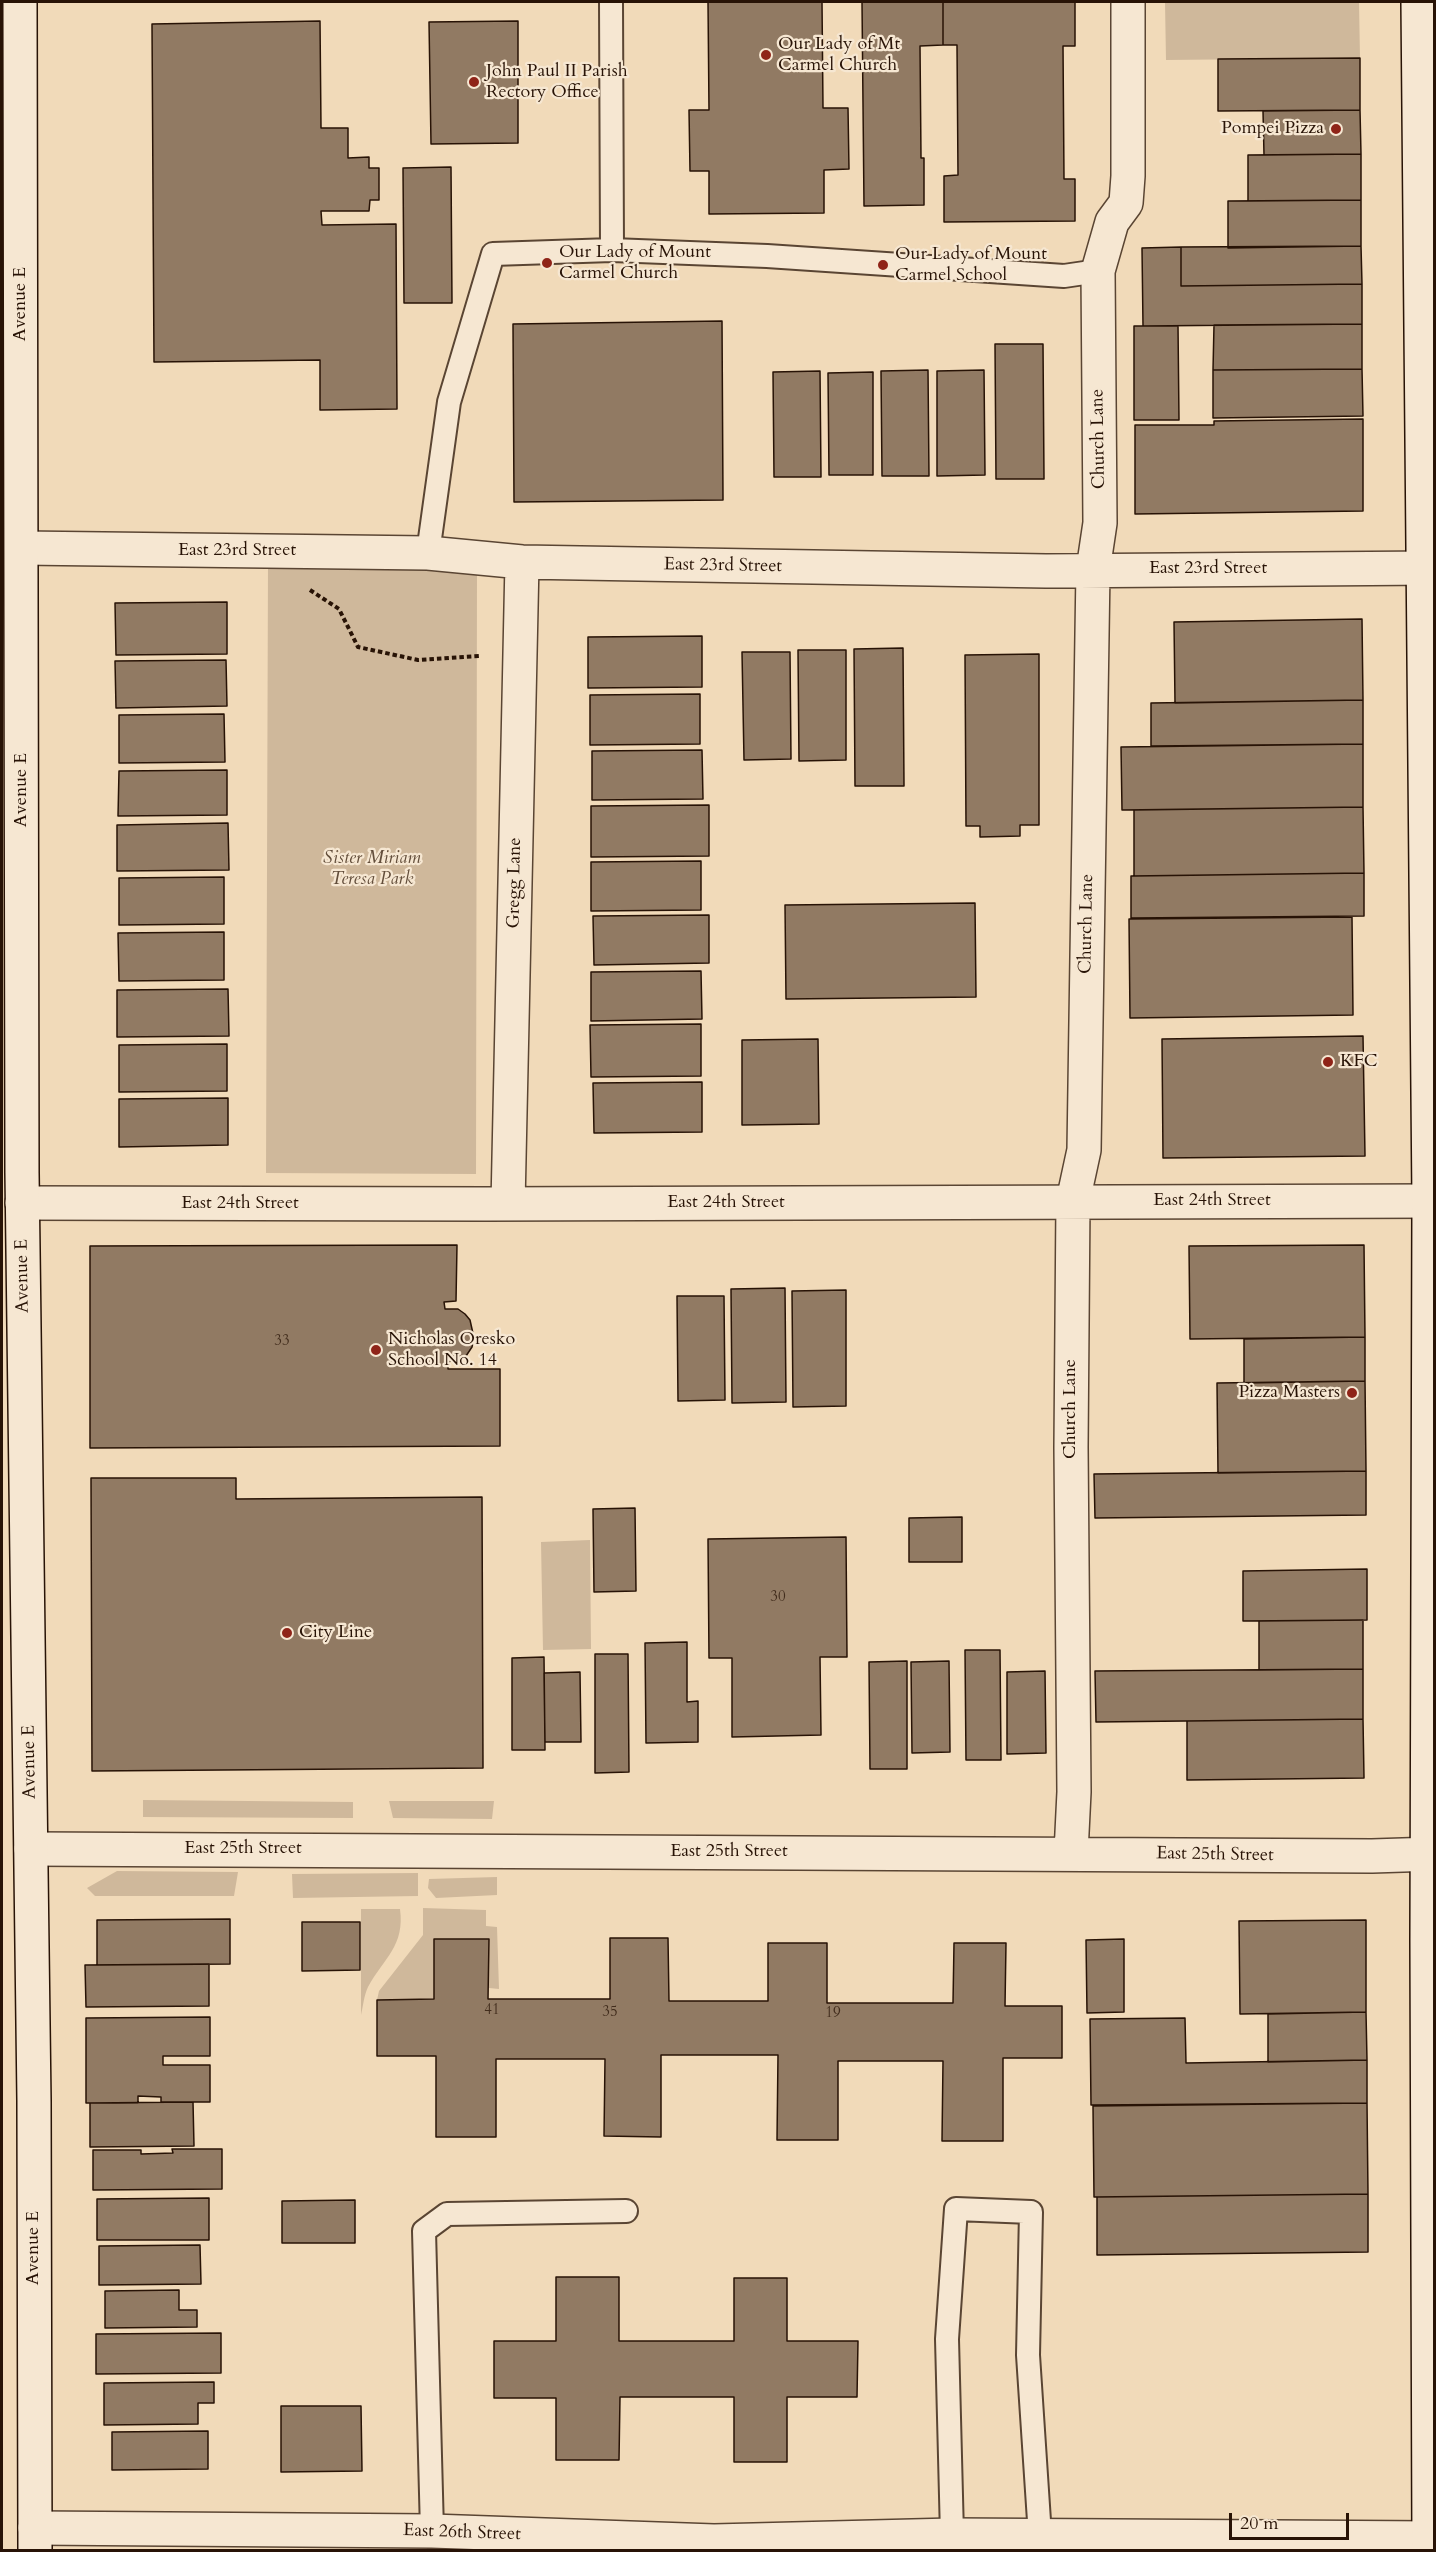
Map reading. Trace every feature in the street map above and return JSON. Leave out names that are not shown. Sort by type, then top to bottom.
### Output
[{"type":"street","name":"Avenue E","points":[[20,2],[22,548],[12,700],[12,807],[22,1203],[31,1849],[35,2539]]},
{"type":"street","name":"Church Lane","points":[[1071,1853],[1074,1792],[1071,1446],[1073,1201],[1084,1150],[1093,570],[1100,523],[1098,271],[1112,222],[1126,202],[1128,2]]},
{"type":"street","points":[[1418,2],[1429,568],[1432,1201],[1431,2542]]},
{"type":"street","name":"East 23rd Street","points":[[22,548],[428,553],[522,562],[1034,571],[1429,568]]},
{"type":"street","name":"Gregg Lane","points":[[508,1204],[522,562]]},
{"type":"street","name":"East 24th Street","points":[[22,1203],[1432,1201]]},
{"type":"street","name":"East 25th Street","points":[[31,1849],[1372,1856],[1431,1854]]},
{"type":"street","name":"East 26th Street","points":[[35,2539],[432,2531],[714,2546],[952,2535],[1431,2542]]},
{"type":"lane","points":[[611,2],[612,250]]},
{"type":"lane","points":[[428,553],[449,402],[493,254],[612,250],[767,256],[1064,276],[1098,271]]},
{"type":"lane","points":[[952,2535],[947,2339],[956,2209],[1031,2212],[1028,2355],[1040,2536]]},
{"type":"lane","points":[[432,2531],[424,2231],[447,2214],[626,2211]]},
{"type":"path","points":[[307,589],[339,609],[358,647],[418,660],[480,656]]},
{"type":"green space","points":[[1165,2],[1359,2],[1360,58],[1166,60]]},
{"type":"green space","name":"Sister Miriam Teresa Park","points":[[268,563],[477,567],[476,1174],[266,1173]]},
{"type":"green space","points":[[590,1540],[591,1649],[543,1650],[541,1542]]},
{"type":"green space","points":[[143,1800],[353,1802],[353,1818],[143,1817]]},
{"type":"green space","points":[[389,1801],[494,1801],[492,1819],[393,1818]]},
{"type":"green space","points":[[117,1871],[238,1872],[234,1896],[95,1896],[87,1888]]},
{"type":"green space","points":[[418,1873],[418,1896],[293,1898],[292,1874]]},
{"type":"green space","points":[[497,1877],[497,1895],[436,1898],[428,1888],[429,1879]]},
{"type":"green space","points":[[423,1908],[486,1910],[486,1926],[497,1927],[499,1989],[489,1988],[488,1939],[435,1939],[434,1999],[377,2000],[379,1991],[423,1935]]},
{"type":"green space","points":[[361,1909],[400,1909],[401,1922],[392,1951],[367,1990],[361,2015]]},
{"type":"building","name":"Our Lady of Mt Carmel Church","points":[[708,2],[822,2],[823,108],[848,108],[849,169],[824,170],[824,213],[709,214],[709,171],[690,171],[689,110],[709,110]]},
{"type":"building","points":[[862,2],[943,2],[943,45],[920,46],[921,158],[924,158],[924,205],[864,206]]},
{"type":"building","points":[[943,2],[1075,2],[1075,46],[1063,46],[1064,179],[1075,179],[1075,221],[944,222],[944,176],[958,175],[957,45],[943,45]]},
{"type":"building","points":[[320,21],[321,128],[348,128],[348,158],[369,157],[369,168],[379,168],[379,200],[370,200],[369,211],[321,211],[322,225],[396,224],[397,409],[320,410],[320,360],[154,362],[152,24]]},
{"type":"building","name":"John Paul II Parish Rectory Office","points":[[518,21],[518,143],[431,144],[429,22]]},
{"type":"building","points":[[1360,58],[1360,110],[1218,111],[1218,59]]},
{"type":"building","points":[[1360,110],[1361,154],[1264,155],[1263,111]]},
{"type":"building","points":[[1361,154],[1361,200],[1248,201],[1248,155]]},
{"type":"building","points":[[451,167],[452,303],[404,303],[403,168]]},
{"type":"building","points":[[1361,200],[1361,246],[1228,248],[1228,201]]},
{"type":"building","points":[[1361,246],[1362,284],[1181,286],[1181,247]]},
{"type":"building","points":[[1181,247],[1181,286],[1362,284],[1362,324],[1143,326],[1142,248]]},
{"type":"building","points":[[722,321],[723,500],[514,502],[513,324]]},
{"type":"building","points":[[1362,324],[1362,369],[1213,370],[1214,325]]},
{"type":"building","points":[[1134,326],[1178,326],[1179,420],[1134,420]]},
{"type":"building","points":[[995,344],[1043,344],[1044,479],[996,479]]},
{"type":"building","points":[[1362,369],[1363,416],[1213,418],[1213,370]]},
{"type":"building","points":[[928,370],[929,476],[882,476],[881,371]]},
{"type":"building","points":[[984,370],[985,475],[937,476],[937,371]]},
{"type":"building","points":[[820,371],[821,477],[774,477],[773,372]]},
{"type":"building","points":[[873,372],[873,475],[829,475],[828,373]]},
{"type":"building","points":[[1363,419],[1363,511],[1135,514],[1135,425],[1214,425],[1214,421]]},
{"type":"building","points":[[227,602],[227,654],[116,655],[115,603]]},
{"type":"building","points":[[1362,619],[1363,700],[1175,703],[1174,622]]},
{"type":"building","points":[[702,636],[702,687],[588,688],[588,637]]},
{"type":"building","points":[[903,648],[904,786],[855,786],[854,649]]},
{"type":"building","points":[[798,650],[846,650],[846,760],[799,761]]},
{"type":"building","points":[[742,652],[790,652],[791,759],[744,760]]},
{"type":"building","points":[[1039,654],[1039,825],[1020,825],[1020,836],[980,837],[980,826],[966,826],[965,655]]},
{"type":"building","points":[[226,660],[227,706],[116,708],[115,661]]},
{"type":"building","points":[[700,694],[700,744],[590,745],[590,695]]},
{"type":"building","points":[[1363,700],[1363,744],[1151,746],[1151,703]]},
{"type":"building","points":[[224,714],[225,762],[119,763],[119,715]]},
{"type":"building","points":[[1363,744],[1363,807],[1122,810],[1121,747]]},
{"type":"building","points":[[702,750],[703,799],[592,800],[592,751]]},
{"type":"building","points":[[227,770],[227,815],[118,816],[119,771]]},
{"type":"building","points":[[709,805],[709,856],[591,857],[591,806]]},
{"type":"building","points":[[1363,807],[1364,873],[1134,876],[1134,810]]},
{"type":"building","points":[[228,823],[229,870],[117,871],[117,825]]},
{"type":"building","points":[[701,861],[701,910],[591,911],[591,862]]},
{"type":"building","points":[[1364,873],[1364,916],[1131,918],[1131,876]]},
{"type":"building","points":[[224,877],[224,924],[119,925],[119,878]]},
{"type":"building","points":[[975,903],[976,997],[786,999],[785,905]]},
{"type":"building","points":[[709,915],[709,963],[594,965],[593,916]]},
{"type":"building","points":[[1352,917],[1353,1015],[1130,1018],[1129,919]]},
{"type":"building","points":[[224,932],[224,980],[119,981],[118,933]]},
{"type":"building","points":[[701,971],[702,1019],[591,1021],[591,972]]},
{"type":"building","points":[[228,989],[229,1036],[117,1037],[117,990]]},
{"type":"building","points":[[701,1024],[701,1076],[591,1077],[590,1025]]},
{"type":"building","points":[[1363,1036],[1365,1156],[1163,1158],[1162,1039]]},
{"type":"building","points":[[818,1039],[819,1124],[742,1125],[742,1040]]},
{"type":"building","points":[[227,1044],[227,1091],[119,1092],[119,1045]]},
{"type":"building","points":[[702,1082],[702,1132],[594,1133],[593,1083]]},
{"type":"building","points":[[228,1098],[228,1145],[119,1147],[119,1099]]},
{"type":"building","points":[[457,1245],[456,1301],[444,1302],[445,1309],[458,1309],[465,1314],[470,1320],[474,1338],[472,1347],[466,1356],[448,1362],[448,1369],[500,1369],[500,1446],[90,1448],[90,1246]]},
{"type":"building","points":[[1364,1245],[1365,1337],[1190,1339],[1189,1246]]},
{"type":"building","points":[[785,1288],[786,1402],[732,1403],[731,1289]]},
{"type":"building","points":[[846,1290],[846,1406],[793,1407],[792,1291]]},
{"type":"building","points":[[677,1296],[724,1296],[725,1400],[678,1401]]},
{"type":"building","points":[[1365,1337],[1365,1381],[1244,1383],[1244,1339]]},
{"type":"building","points":[[1365,1381],[1366,1471],[1218,1473],[1217,1383]]},
{"type":"building","points":[[1366,1471],[1366,1515],[1095,1518],[1094,1474]]},
{"type":"building","name":"City Line","points":[[91,1478],[236,1478],[236,1499],[482,1497],[483,1768],[92,1771]]},
{"type":"building","points":[[635,1508],[636,1591],[594,1592],[593,1509]]},
{"type":"building","points":[[962,1517],[962,1562],[909,1562],[909,1518]]},
{"type":"building","points":[[846,1537],[847,1657],[820,1657],[821,1735],[732,1737],[732,1658],[709,1658],[708,1539]]},
{"type":"building","points":[[1367,1569],[1367,1620],[1243,1621],[1243,1571]]},
{"type":"building","points":[[1363,1620],[1363,1669],[1259,1670],[1259,1621]]},
{"type":"building","points":[[687,1642],[687,1702],[698,1701],[698,1742],[646,1743],[645,1643]]},
{"type":"building","points":[[965,1650],[1000,1650],[1001,1760],[966,1760]]},
{"type":"building","points":[[595,1654],[628,1654],[629,1772],[595,1773]]},
{"type":"building","points":[[544,1657],[545,1750],[512,1750],[512,1658]]},
{"type":"building","points":[[907,1661],[907,1769],[870,1769],[869,1662]]},
{"type":"building","points":[[949,1661],[950,1752],[912,1753],[911,1662]]},
{"type":"building","points":[[1363,1669],[1363,1719],[1096,1722],[1095,1671]]},
{"type":"building","points":[[1045,1671],[1046,1753],[1007,1754],[1007,1672]]},
{"type":"building","points":[[580,1672],[581,1742],[545,1742],[544,1673]]},
{"type":"building","points":[[1363,1719],[1364,1778],[1187,1780],[1187,1721]]},
{"type":"building","points":[[230,1919],[230,1964],[97,1965],[97,1920]]},
{"type":"building","points":[[1366,1920],[1366,2012],[1240,2014],[1239,1921]]},
{"type":"building","points":[[302,1922],[360,1922],[360,1970],[302,1971]]},
{"type":"building","points":[[610,1938],[668,1938],[669,2001],[768,2001],[768,1943],[827,1943],[827,2003],[953,2003],[954,1943],[1006,1943],[1005,2006],[1062,2006],[1062,2058],[1003,2058],[1003,2141],[942,2141],[943,2061],[838,2061],[838,2140],[777,2140],[778,2055],[661,2055],[661,2137],[604,2136],[605,2059],[496,2059],[496,2137],[436,2137],[436,2056],[377,2056],[377,2000],[434,1999],[434,1939],[489,1939],[488,1999],[610,1999]]},
{"type":"building","points":[[1124,1939],[1124,2012],[1087,2013],[1086,1940]]},
{"type":"building","points":[[209,1964],[209,2006],[86,2007],[85,1965]]},
{"type":"building","points":[[1366,2012],[1367,2060],[1268,2062],[1268,2014]]},
{"type":"building","points":[[210,2017],[210,2056],[163,2056],[163,2065],[210,2065],[210,2102],[161,2102],[161,2097],[138,2096],[138,2103],[86,2103],[86,2018]]},
{"type":"building","points":[[1185,2018],[1186,2063],[1367,2060],[1367,2103],[1091,2105],[1090,2019]]},
{"type":"building","points":[[193,2102],[194,2146],[90,2147],[90,2103]]},
{"type":"building","points":[[1367,2103],[1368,2194],[1094,2197],[1093,2106]]},
{"type":"building","points":[[172,2149],[222,2149],[222,2189],[93,2190],[93,2150],[141,2150],[141,2154],[173,2153]]},
{"type":"building","points":[[1368,2194],[1368,2252],[1097,2255],[1097,2197]]},
{"type":"building","points":[[209,2198],[209,2240],[97,2240],[97,2199]]},
{"type":"building","points":[[355,2200],[355,2243],[282,2243],[282,2201]]},
{"type":"building","points":[[200,2245],[201,2284],[99,2285],[99,2246]]},
{"type":"building","points":[[556,2277],[619,2277],[619,2341],[734,2341],[734,2278],[787,2278],[787,2341],[858,2341],[857,2397],[787,2397],[787,2462],[734,2462],[734,2397],[620,2397],[619,2460],[556,2460],[556,2398],[494,2398],[494,2341],[556,2341]]},
{"type":"building","points":[[179,2290],[179,2310],[197,2310],[197,2327],[105,2328],[105,2291]]},
{"type":"building","points":[[221,2333],[221,2373],[96,2374],[96,2334]]},
{"type":"building","points":[[214,2382],[214,2403],[198,2403],[198,2424],[104,2425],[104,2383]]},
{"type":"building","points":[[281,2406],[361,2406],[362,2471],[281,2472]]},
{"type":"building","points":[[208,2431],[208,2469],[112,2470],[112,2432]]},
{"type":"place","name":"Our Lady of Mt Carmel Church","points":[[766,55]]},
{"type":"place","name":"John Paul II Parish Rectory Office","points":[[474,82]]},
{"type":"place","name":"Pompei Pizza","points":[[1336,129]]},
{"type":"place","name":"Our Lady of Mount Carmel Church","points":[[547,263]]},
{"type":"place","name":"Our Lady of Mount Carmel School","points":[[883,265]]},
{"type":"place","name":"KFC","points":[[1328,1062]]},
{"type":"place","name":"Nicholas Oresko School No. 14","points":[[376,1350]]},
{"type":"place","name":"Pizza Masters","points":[[1352,1393]]},
{"type":"place","name":"City Line","points":[[287,1633]]}]
